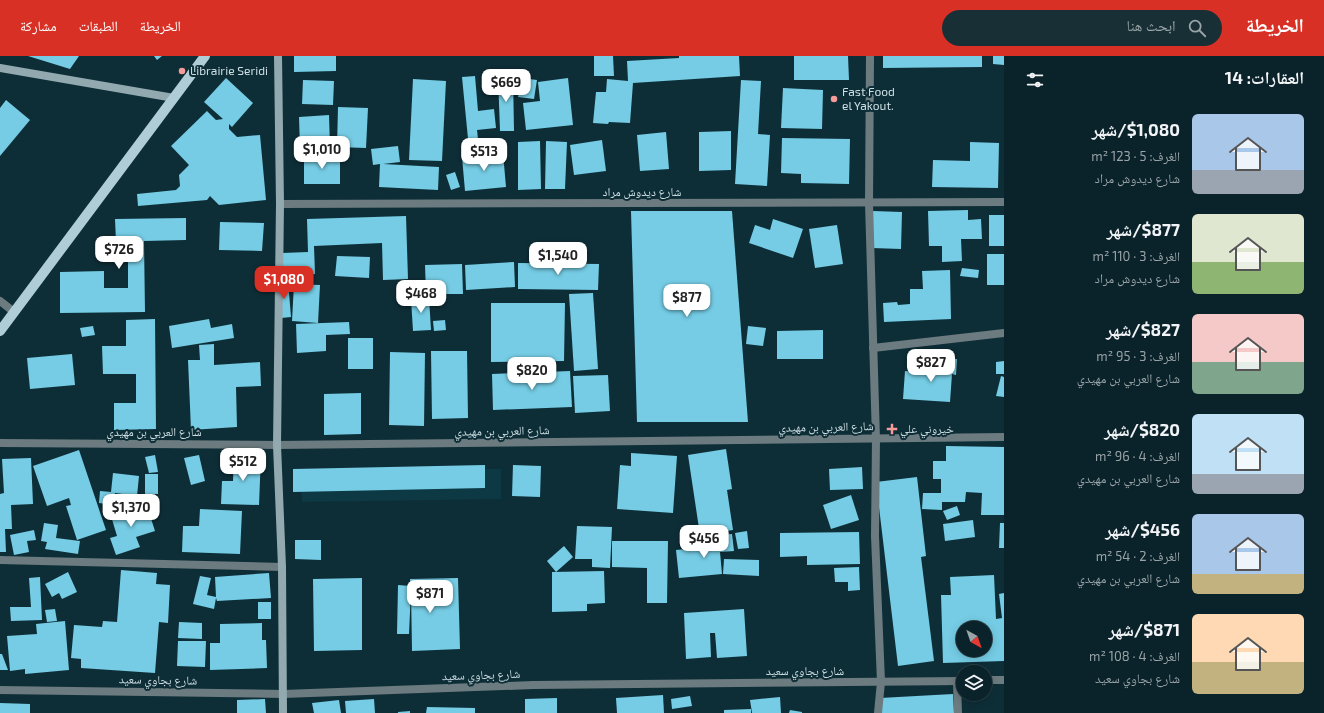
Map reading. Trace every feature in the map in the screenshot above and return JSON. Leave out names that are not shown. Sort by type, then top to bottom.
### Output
[{"type":"main road","points":[[0,331],[205,56]]},
{"type":"main road","points":[[278,56],[280,204],[277,445],[282,567],[283,713]]},
{"type":"main road","points":[[0,68],[174,98]]},
{"type":"street","points":[[870,56],[869,203],[876,439],[875,536],[881,682],[878,713]]},
{"type":"street","name":"شارع ديدوش مراد","points":[[280,204],[1004,202]]},
{"type":"street","points":[[0,301],[14,312]]},
{"type":"street","points":[[873,348],[1004,333]]},
{"type":"street","name":"شارع العربي بن مهيدي","points":[[0,443],[277,445],[1004,437]]},
{"type":"street","points":[[0,560],[282,567]]},
{"type":"street","points":[[992,680],[1004,680]]},
{"type":"street","name":"شارع بجاوي سعيد","points":[[0,690],[283,694],[533,685],[956,681]]},
{"type":"street","points":[[958,713],[959,701]]},
{"type":"shaded area","points":[[301,469],[501,469],[501,499],[302,502]]},
{"type":"building","points":[[28,56],[79,56],[70,69]]},
{"type":"building","points":[[154,56],[162,56],[157,60]]},
{"type":"building","points":[[294,56],[336,56],[336,71],[294,72]]},
{"type":"building","points":[[594,56],[613,56],[614,76],[594,76]]},
{"type":"building","points":[[679,56],[739,56],[740,76],[633,83],[630,123],[593,123],[596,92],[606,92],[607,79],[628,81],[627,61],[679,58]]},
{"type":"building","points":[[794,56],[848,56],[849,80],[794,80]]},
{"type":"building","points":[[883,56],[982,56],[982,67],[883,68]]},
{"type":"building","points":[[993,56],[1004,56],[1004,65],[993,64]]},
{"type":"building","points":[[475,76],[478,111],[494,109],[496,128],[477,130],[479,148],[469,149],[462,77]]},
{"type":"building","points":[[498,76],[513,76],[514,131],[500,131]]},
{"type":"building","points":[[226,78],[253,103],[232,127],[229,124],[229,129],[237,137],[260,135],[266,200],[219,205],[210,196],[207,200],[138,206],[137,194],[176,190],[180,186],[179,175],[189,165],[171,146],[207,111],[216,120],[223,119],[204,102]]},
{"type":"building","points":[[521,78],[537,80],[534,99],[518,97]]},
{"type":"building","points":[[568,78],[573,125],[526,130],[523,103],[540,101],[538,82]]},
{"type":"building","points":[[413,79],[446,81],[442,161],[409,160]]},
{"type":"building","points":[[303,80],[334,81],[333,105],[302,104]]},
{"type":"building","points":[[741,80],[761,81],[758,134],[770,135],[767,186],[735,184]]},
{"type":"building","points":[[783,88],[823,90],[822,129],[781,128]]},
{"type":"building","points":[[6,100],[30,120],[0,156],[0,108]]},
{"type":"building","points":[[338,107],[368,108],[366,148],[337,147]]},
{"type":"building","points":[[329,115],[330,148],[300,149],[299,117]]},
{"type":"building","points":[[731,131],[731,170],[699,171],[699,132]]},
{"type":"building","points":[[666,132],[669,169],[640,171],[637,135]]},
{"type":"building","points":[[782,138],[850,139],[849,184],[801,183],[801,174],[781,173]]},
{"type":"building","points":[[602,140],[606,171],[574,175],[570,145]]},
{"type":"building","points":[[540,141],[541,189],[518,190],[518,142]]},
{"type":"building","points":[[546,141],[567,142],[565,189],[545,189]]},
{"type":"building","points":[[970,142],[999,143],[998,188],[932,187],[933,160],[970,161]]},
{"type":"building","points":[[398,146],[400,162],[383,164],[439,167],[438,190],[379,187],[380,164],[373,165],[371,149]]},
{"type":"building","points":[[503,153],[506,187],[465,191],[462,157]]},
{"type":"building","points":[[304,155],[340,155],[340,184],[304,184]]},
{"type":"building","points":[[455,172],[460,187],[451,190],[446,175]]},
{"type":"building","points":[[968,210],[968,220],[981,219],[982,239],[961,239],[962,261],[942,262],[942,246],[929,246],[928,211]]},
{"type":"building","points":[[631,211],[732,211],[748,422],[637,422]]},
{"type":"building","points":[[873,211],[902,212],[901,249],[872,248]]},
{"type":"building","points":[[989,215],[1004,215],[1004,246],[989,246]]},
{"type":"building","points":[[406,216],[408,279],[383,280],[382,243],[314,246],[315,274],[283,276],[282,253],[308,252],[307,219]]},
{"type":"building","points":[[186,218],[186,240],[144,241],[145,312],[60,313],[60,272],[104,271],[104,288],[128,288],[128,241],[116,242],[115,219]]},
{"type":"building","points":[[773,219],[803,229],[793,258],[749,243],[755,225],[770,230]]},
{"type":"building","points":[[220,222],[264,223],[262,251],[219,250]]},
{"type":"building","points":[[837,225],[843,264],[815,268],[809,229]]},
{"type":"building","points":[[987,254],[1004,254],[1004,285],[987,285]]},
{"type":"building","points":[[337,256],[370,257],[369,278],[335,276]]},
{"type":"building","points":[[514,262],[515,287],[466,290],[465,265]]},
{"type":"building","points":[[518,263],[599,264],[598,290],[518,289]]},
{"type":"building","points":[[462,264],[463,294],[426,294],[425,265]]},
{"type":"building","points":[[962,268],[979,270],[978,278],[960,276]]},
{"type":"building","points":[[950,270],[951,319],[884,322],[883,303],[897,302],[898,305],[910,304],[910,289],[923,289],[922,271]]},
{"type":"building","points":[[288,281],[291,317],[281,318],[278,282]]},
{"type":"building","points":[[294,284],[320,285],[318,323],[292,321]]},
{"type":"building","points":[[593,293],[598,369],[574,371],[569,294]]},
{"type":"building","points":[[429,298],[431,330],[413,331],[411,299]]},
{"type":"building","points":[[491,303],[565,303],[564,361],[491,362]]},
{"type":"building","points":[[155,319],[156,429],[114,430],[114,403],[136,403],[136,374],[103,374],[102,346],[126,346],[126,320]]},
{"type":"building","points":[[209,319],[211,328],[232,324],[234,338],[172,348],[169,326]]},
{"type":"building","points":[[445,320],[446,330],[434,331],[433,321]]},
{"type":"building","points":[[349,322],[350,334],[326,335],[326,351],[297,353],[296,324]]},
{"type":"building","points":[[93,326],[95,335],[82,337],[80,328]]},
{"type":"building","points":[[748,326],[766,328],[763,346],[746,344]]},
{"type":"building","points":[[823,330],[823,359],[777,359],[777,331]]},
{"type":"building","points":[[348,338],[373,338],[373,369],[348,369]]},
{"type":"building","points":[[214,344],[214,365],[260,362],[261,386],[236,387],[237,427],[191,430],[188,360],[200,360],[199,345]]},
{"type":"building","points":[[431,351],[467,351],[468,418],[432,419]]},
{"type":"building","points":[[390,352],[425,353],[424,426],[389,425]]},
{"type":"building","points":[[72,354],[75,385],[30,389],[27,358]]},
{"type":"building","points":[[927,355],[927,368],[911,368],[910,356]]},
{"type":"building","points":[[936,358],[957,359],[956,375],[952,374],[950,402],[903,399],[905,371],[935,373]]},
{"type":"building","points":[[1004,361],[1004,374],[996,374],[996,362]]},
{"type":"building","points":[[570,371],[572,407],[493,410],[492,374]]},
{"type":"building","points":[[608,375],[610,411],[575,413],[573,376]]},
{"type":"building","points":[[1001,376],[1004,377],[1004,397],[996,396]]},
{"type":"building","points":[[361,393],[361,434],[324,435],[324,394]]},
{"type":"building","points":[[946,446],[1004,447],[1004,515],[981,515],[982,493],[966,492],[965,502],[942,502],[942,510],[922,509],[923,493],[941,493],[941,479],[933,479],[933,461],[946,461]]},
{"type":"building","points":[[726,449],[732,489],[727,490],[733,530],[700,535],[688,455]]},
{"type":"building","points":[[79,450],[106,530],[77,540],[66,506],[71,505],[69,498],[47,506],[33,466]]},
{"type":"building","points":[[631,453],[677,456],[673,513],[617,509],[620,465],[631,466]]},
{"type":"building","points":[[234,454],[261,455],[259,505],[221,504],[222,481],[233,481]]},
{"type":"building","points":[[155,455],[158,472],[149,473],[145,457]]},
{"type":"building","points":[[199,455],[205,481],[191,485],[184,458]]},
{"type":"building","points":[[31,458],[33,504],[11,505],[12,529],[5,529],[6,552],[0,552],[0,494],[4,493],[2,459]]},
{"type":"building","points":[[485,465],[485,488],[293,492],[293,469]]},
{"type":"building","points":[[513,465],[541,466],[540,497],[512,496]]},
{"type":"building","points":[[862,467],[863,489],[830,490],[829,469]]},
{"type":"building","points":[[113,473],[139,476],[137,496],[115,493],[114,505],[99,503],[100,491],[111,492]]},
{"type":"building","points":[[145,474],[158,474],[158,494],[145,494]]},
{"type":"building","points":[[917,477],[926,556],[921,557],[934,661],[898,666],[876,482]]},
{"type":"building","points":[[851,495],[859,520],[831,529],[823,505]]},
{"type":"building","points":[[146,503],[155,531],[136,537],[140,547],[116,555],[110,538],[117,536],[111,516]]},
{"type":"building","points":[[957,506],[960,515],[947,520],[943,511]]},
{"type":"building","points":[[200,509],[242,511],[240,554],[182,552],[183,526],[199,526]]},
{"type":"building","points":[[973,520],[975,537],[945,541],[943,524]]},
{"type":"building","points":[[44,523],[58,525],[56,538],[80,541],[78,554],[45,549],[47,542],[41,541]]},
{"type":"building","points":[[1000,523],[1004,523],[1004,548],[999,548]]},
{"type":"building","points":[[577,526],[612,527],[610,568],[592,567],[592,559],[575,559]]},
{"type":"building","points":[[34,530],[36,540],[27,541],[29,552],[14,555],[10,535]]},
{"type":"building","points":[[747,531],[749,548],[738,549],[735,533]]},
{"type":"building","points":[[859,532],[860,564],[807,565],[807,556],[780,557],[780,533]]},
{"type":"building","points":[[732,534],[734,551],[720,552],[722,574],[679,578],[676,550],[717,546],[716,535]]},
{"type":"building","points":[[295,540],[321,540],[321,560],[295,559]]},
{"type":"building","points":[[612,541],[668,541],[667,603],[647,603],[647,568],[612,567]]},
{"type":"building","points":[[564,546],[573,557],[556,572],[547,561]]},
{"type":"building","points":[[724,559],[759,560],[759,576],[723,574]]},
{"type":"building","points":[[859,567],[860,590],[848,591],[848,582],[835,582],[834,568]]},
{"type":"building","points":[[121,570],[157,573],[156,584],[170,585],[168,623],[159,622],[155,673],[81,668],[81,659],[71,658],[74,625],[102,627],[103,621],[117,622]]},
{"type":"building","points":[[604,571],[605,603],[587,604],[587,611],[552,612],[552,572]]},
{"type":"building","points":[[68,572],[77,592],[62,599],[59,593],[52,597],[45,584]]},
{"type":"building","points":[[269,573],[271,598],[217,601],[216,598],[214,609],[193,604],[200,576],[211,578],[207,595],[216,597],[215,577]]},
{"type":"building","points":[[994,575],[996,619],[1002,618],[999,594],[1004,593],[1004,661],[943,663],[941,595],[951,595],[950,577]]},
{"type":"building","points":[[40,577],[42,620],[11,621],[10,607],[31,607],[29,578]]},
{"type":"building","points":[[362,578],[362,650],[314,651],[313,579]]},
{"type":"building","points":[[458,578],[460,649],[412,651],[411,590],[409,634],[397,634],[398,585],[410,586],[410,579]]},
{"type":"building","points":[[258,602],[271,602],[271,619],[258,619]]},
{"type":"building","points":[[55,609],[57,621],[47,622],[45,610]]},
{"type":"building","points":[[744,609],[747,656],[717,658],[715,633],[710,633],[711,657],[686,659],[684,613]]},
{"type":"building","points":[[65,621],[69,670],[25,674],[25,669],[10,671],[7,636],[37,634],[36,624]]},
{"type":"building","points":[[179,622],[202,623],[202,639],[178,638]]},
{"type":"building","points":[[262,623],[262,640],[266,640],[267,668],[210,670],[210,643],[220,643],[220,624]]},
{"type":"building","points":[[178,641],[206,641],[205,667],[177,666]]},
{"type":"building","points":[[0,654],[2,654],[8,670],[0,670]]},
{"type":"building","points":[[953,694],[954,713],[881,713],[880,698]]},
{"type":"building","points":[[663,695],[664,713],[617,713],[616,698]]},
{"type":"building","points":[[690,696],[692,706],[672,709],[671,699]]},
{"type":"building","points":[[780,697],[781,713],[752,713],[750,700]]},
{"type":"building","points":[[557,698],[557,713],[525,713],[525,699]]},
{"type":"building","points":[[265,699],[266,713],[237,713],[237,700]]},
{"type":"building","points":[[374,699],[375,713],[346,713],[345,701]]},
{"type":"building","points":[[339,700],[341,713],[314,713],[312,703]]},
{"type":"building","points":[[0,703],[30,704],[30,713],[0,713]]},
{"type":"building","points":[[427,707],[475,708],[475,713],[426,713]]},
{"type":"building","points":[[751,709],[751,713],[724,713],[724,710]]},
{"type":"building","points":[[790,710],[802,712],[802,713],[789,713]]},
{"type":"building","points":[[410,711],[410,713],[398,713],[398,712]]},
{"type":"place","name":"Librairie Seridi","points":[[182,71]]},
{"type":"place","name":"Fast Food el Yakout.","points":[[834,99]]},
{"type":"place","name":"خيروني علي","points":[[892,429]]}]
